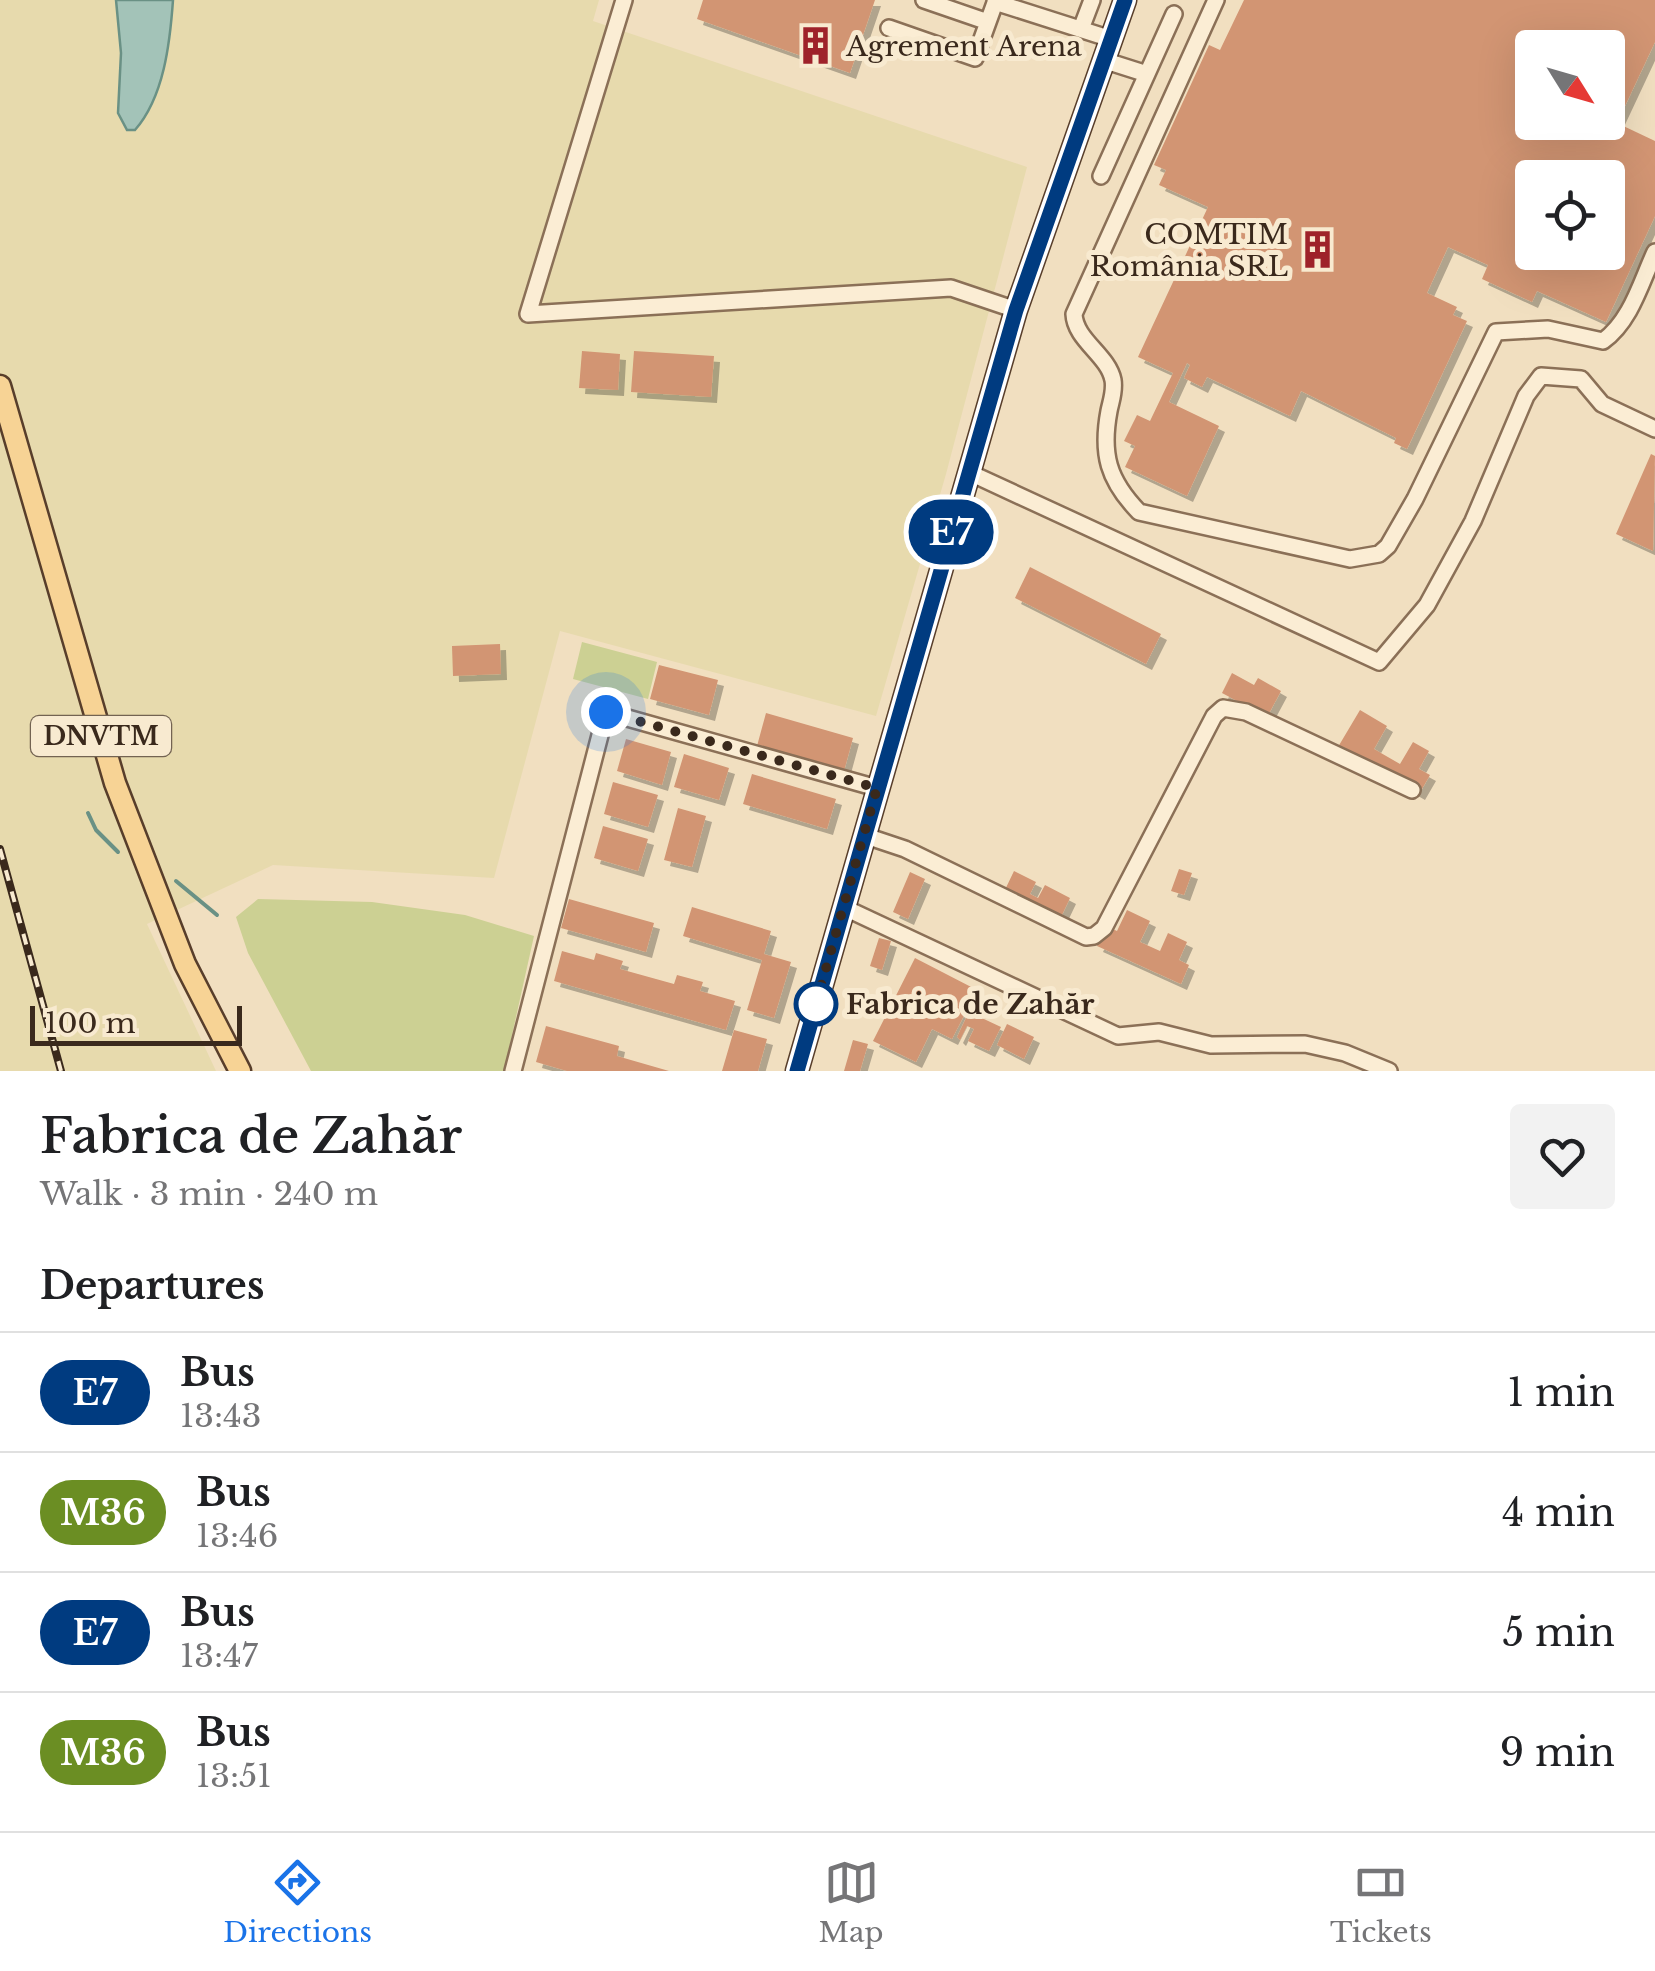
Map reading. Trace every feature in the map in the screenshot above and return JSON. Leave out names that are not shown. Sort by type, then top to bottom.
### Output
[{"type":"main road","points":[[797,1071],[1016,310],[1125,0]]},
{"type":"main road","name":"DNVTM","points":[[0,386],[115,783],[184,964],[240,1071]]},
{"type":"lane","points":[[624,0],[528,314],[952,288],[1016,310]]},
{"type":"lane","points":[[924,0],[988,22]]},
{"type":"lane","points":[[1081,30],[1092,0]]},
{"type":"lane","points":[[1216,0],[1074,314],[1074,324],[1113,376],[1104,450],[1115,480],[1139,512],[1350,559],[1379,554],[1388,546],[1415,499],[1496,332],[1548,329],[1603,340],[1624,319],[1655,252]]},
{"type":"lane","points":[[889,28],[975,58],[995,1],[1110,39]]},
{"type":"lane","points":[[1102,176],[1174,14]]},
{"type":"lane","points":[[1103,60],[1147,74]]},
{"type":"lane","points":[[968,472],[1379,662],[1427,604],[1472,520],[1526,396],[1541,376],[1581,380],[1602,404],[1655,429]]},
{"type":"lane","points":[[864,835],[904,849],[1086,936],[1094,936],[1104,928],[1214,716],[1223,708],[1246,712],[1412,790]]},
{"type":"lane","points":[[513,1071],[606,712],[877,788]]},
{"type":"lane","points":[[843,907],[1118,1036],[1159,1032],[1210,1045],[1305,1044],[1344,1053],[1389,1071]]},
{"type":"shaded area","points":[[0,0],[599,0],[593,21],[1027,167],[946,474],[876,716],[560,631],[494,878],[273,865],[147,924],[216,1071],[0,1071]]},
{"type":"green space","points":[[582,642],[657,662],[648,699],[573,679]]},
{"type":"green space","points":[[258,899],[372,902],[465,915],[534,936],[504,1071],[311,1071],[248,953],[236,917]]},
{"type":"water","points":[[116,0],[173,0],[159,86],[135,130],[127,130],[118,113],[121,53]]},
{"type":"building","name":"Agrement Arena","points":[[703,0],[875,0],[850,73],[697,19]]},
{"type":"building","name":"COMTIM România SRL","points":[[1244,0],[1655,0],[1655,42],[1625,106],[1625,30],[1515,30],[1515,140],[1625,140],[1625,127],[1655,141],[1655,216],[1606,322],[1537,291],[1532,302],[1482,279],[1488,265],[1448,247],[1427,293],[1457,307],[1453,315],[1467,321],[1407,449],[1394,443],[1396,438],[1301,391],[1290,416],[1207,377],[1202,387],[1184,378],[1190,365],[1187,363],[1169,402],[1219,426],[1187,496],[1125,467],[1135,446],[1124,441],[1137,415],[1150,421],[1173,373],[1138,357],[1208,207],[1159,185],[1166,170],[1154,165],[1209,45],[1220,50]]},
{"type":"building","points":[[582,351],[620,354],[618,390],[579,388]]},
{"type":"building","points":[[634,351],[714,356],[711,397],[631,392]]},
{"type":"building","points":[[1651,454],[1655,456],[1653,551],[1616,534]]},
{"type":"building","points":[[1030,567],[1161,634],[1146,664],[1015,598]]},
{"type":"building","points":[[500,644],[501,674],[453,676],[452,646]]},
{"type":"building","points":[[659,665],[718,680],[709,715],[650,699]]},
{"type":"building","points":[[1232,673],[1254,685],[1258,678],[1281,691],[1267,717],[1222,693]]},
{"type":"building","points":[[1360,710],[1387,726],[1374,749],[1400,764],[1413,742],[1429,751],[1419,769],[1430,775],[1419,794],[1338,747]]},
{"type":"building","points":[[766,713],[853,738],[844,771],[757,746]]},
{"type":"building","points":[[626,739],[671,752],[662,785],[617,771]]},
{"type":"building","points":[[684,754],[729,768],[719,800],[674,787]]},
{"type":"building","points":[[752,774],[836,799],[827,829],[743,804]]},
{"type":"building","points":[[613,782],[658,795],[648,827],[604,814]]},
{"type":"building","points":[[678,808],[706,816],[692,867],[664,860]]},
{"type":"building","points":[[603,826],[648,839],[638,871],[594,858]]},
{"type":"building","points":[[1179,869],[1192,873],[1184,895],[1171,891]]},
{"type":"building","points":[[1014,871],[1036,882],[1030,894],[1038,898],[1045,885],[1070,898],[1059,921],[1003,894]]},
{"type":"building","points":[[910,872],[925,879],[908,919],[893,912]]},
{"type":"building","points":[[569,899],[654,923],[646,952],[561,928]]},
{"type":"building","points":[[692,907],[771,931],[764,954],[791,962],[774,1018],[747,1010],[762,960],[683,936]]},
{"type":"building","points":[[1127,910],[1150,921],[1140,942],[1160,951],[1168,933],[1187,942],[1179,960],[1189,965],[1181,984],[1097,946],[1106,926],[1117,931]]},
{"type":"building","points":[[879,938],[891,941],[882,970],[870,966]]},
{"type":"building","points":[[562,951],[594,960],[596,953],[623,961],[620,969],[674,984],[677,975],[703,982],[700,991],[735,1001],[726,1030],[554,981]]},
{"type":"building","name":"Fabrica de Zahăr","points":[[915,958],[977,990],[952,1039],[932,1029],[916,1062],[873,1041]]},
{"type":"building","points":[[969,1012],[1001,1027],[989,1051],[968,1041],[974,1029],[967,1026],[960,1040],[957,1037]]},
{"type":"building","points":[[1007,1024],[1034,1037],[1024,1059],[997,1045]]},
{"type":"building","points":[[546,1026],[619,1046],[617,1056],[669,1071],[567,1071],[536,1062]]},
{"type":"building","points":[[734,1030],[767,1039],[758,1071],[722,1071]]},
{"type":"building","points":[[853,1040],[868,1044],[860,1071],[844,1071]]},
{"type":"waterway","points":[[88,813],[96,830],[118,852]]},
{"type":"waterway","points":[[176,881],[217,915]]},
{"type":"railway","points":[[0,849],[61,1071]]},
{"type":"bus line","name":"E7","points":[[797,1071],[1016,310],[1125,0]]},
{"type":"place","name":"Agrement Arena","points":[[816,46]]},
{"type":"place","name":"COMTIM România SRL","points":[[1318,250]]},
{"type":"place","name":"Fabrica de Zahăr","points":[[816,1004]]},
{"type":"route","points":[[606,712],[877,788],[816,1004]]}]
